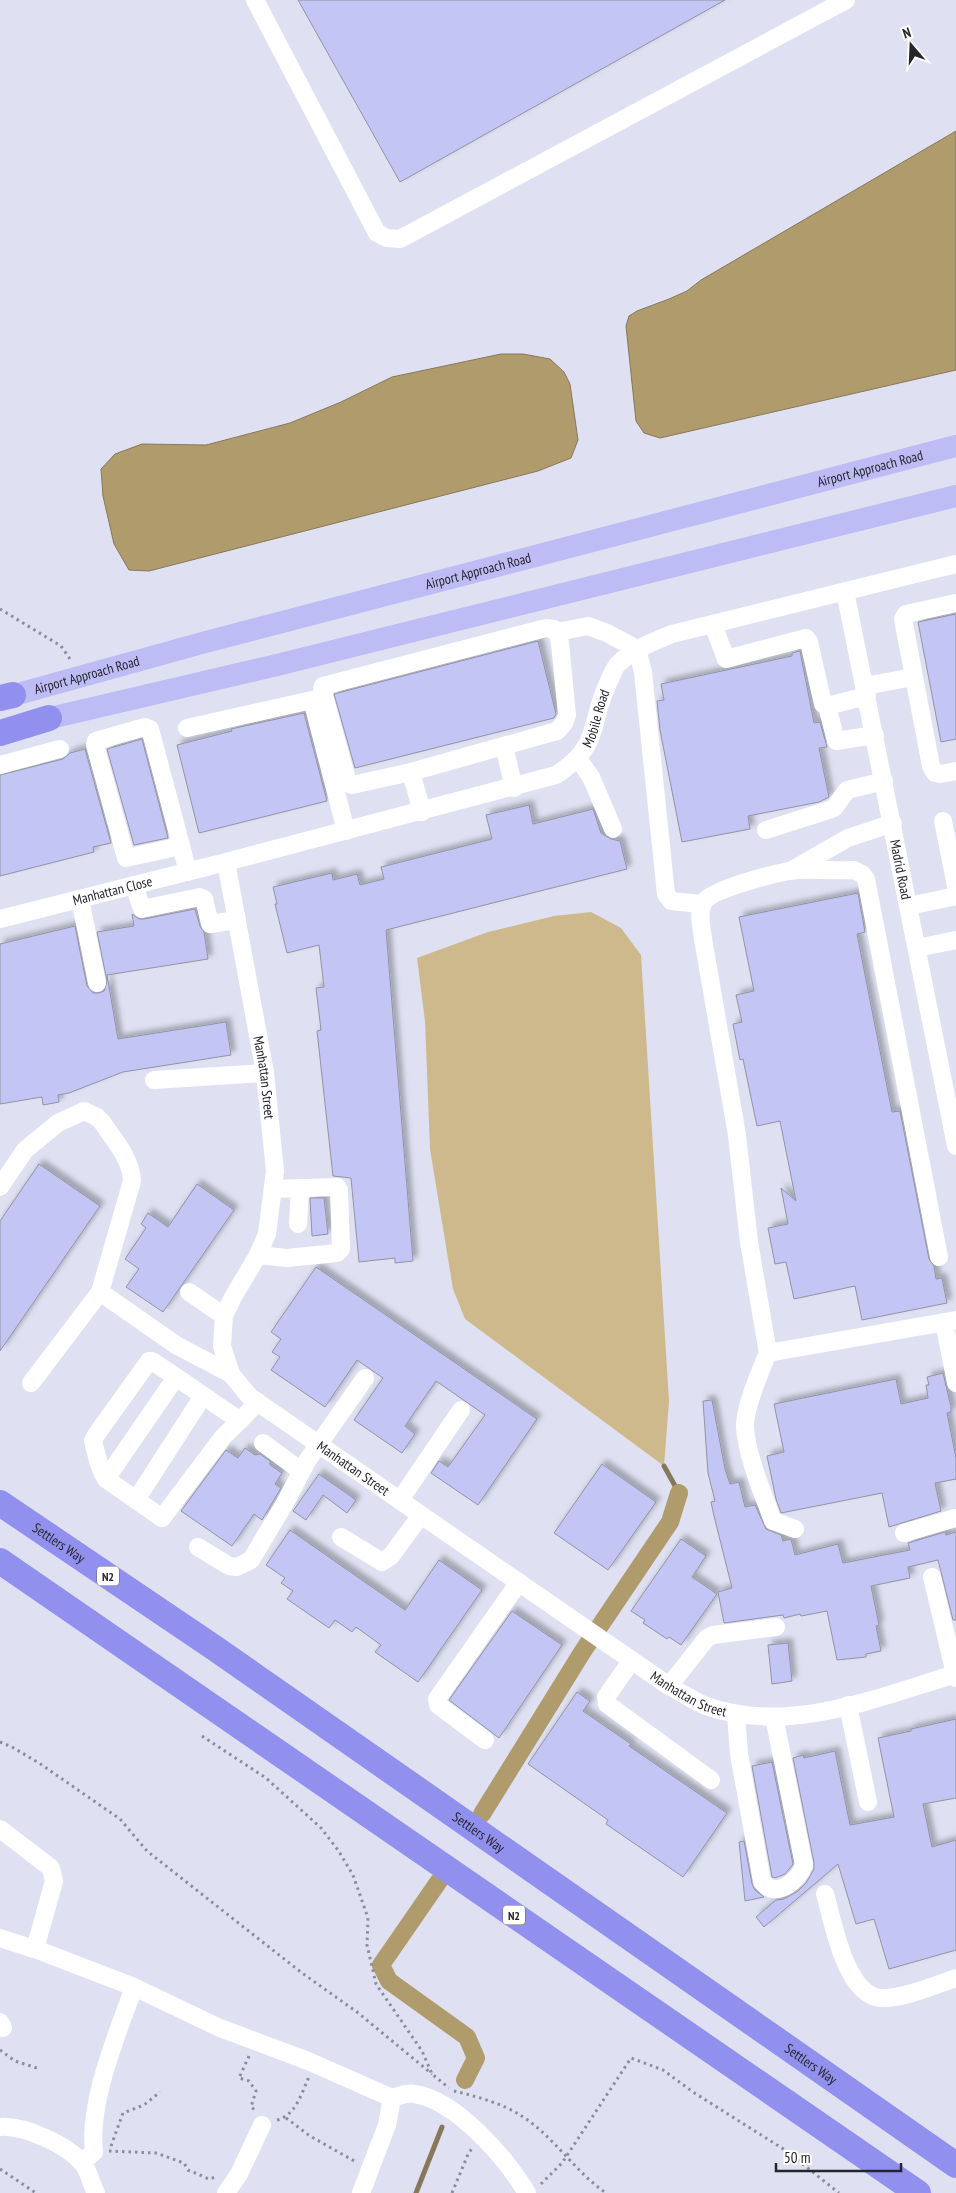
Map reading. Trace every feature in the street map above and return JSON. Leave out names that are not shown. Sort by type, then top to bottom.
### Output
[{"type":"highway","points":[[0,732],[49,718]]},
{"type":"highway","points":[[0,1494],[216,1649]]},
{"type":"highway","name":"Settlers Way","points":[[0,1503],[216,1649],[956,2165]]},
{"type":"highway","name":"N2","points":[[0,1561],[918,2193]]},
{"type":"main road","name":"Airport Approach Road","points":[[4,697],[202,643],[956,446]]},
{"type":"main road","points":[[49,718],[277,665],[956,496]]},
{"type":"street","points":[[255,0],[377,233],[387,238],[400,239],[846,0]]},
{"type":"street","name":"Mobile Road","points":[[226,862],[556,776],[578,758],[593,735],[602,694],[617,665],[637,649],[672,634],[956,564]]},
{"type":"street","name":"Madrid Road","points":[[845,591],[917,948],[951,1096],[956,1146]]},
{"type":"street","points":[[956,602],[904,616],[913,677],[932,769],[940,774],[956,771]]},
{"type":"street","points":[[713,624],[726,659],[804,639],[808,640],[821,700],[827,706],[836,741],[875,735]]},
{"type":"street","points":[[557,632],[588,626],[607,633],[637,649],[643,672],[666,894],[671,901],[702,904]]},
{"type":"street","points":[[546,628],[554,629],[557,632],[560,643],[567,715],[564,723],[552,733],[504,746],[411,772],[349,784],[324,698],[323,686],[546,628]]},
{"type":"street","points":[[827,706],[866,691],[913,677]]},
{"type":"street","points":[[187,728],[312,700],[346,831]]},
{"type":"street","points":[[181,846],[126,858],[95,745],[96,741],[145,727],[150,728],[188,872]]},
{"type":"street","points":[[504,746],[514,788]]},
{"type":"street","points":[[0,765],[60,749]]},
{"type":"street","points":[[578,758],[591,777],[614,829]]},
{"type":"street","points":[[411,772],[422,812]]},
{"type":"street","points":[[766,830],[834,808],[847,790],[884,781]]},
{"type":"street","points":[[943,821],[956,886]]},
{"type":"street","points":[[795,1529],[773,1521],[751,1455],[745,1426],[752,1396],[768,1353],[748,1242],[736,1136],[700,915],[702,904],[713,893],[790,871],[848,838],[893,823]]},
{"type":"street","name":"Manhattan Close","points":[[0,919],[226,862]]},
{"type":"street","name":"Manhattan Street","points":[[226,862],[265,1072],[275,1171],[267,1234],[258,1255],[224,1316],[222,1346],[231,1374],[250,1397],[669,1686],[704,1705],[736,1714],[774,1717],[818,1713],[956,1675]]},
{"type":"street","points":[[790,871],[854,870],[862,874],[866,879],[939,1258]]},
{"type":"street","points":[[134,885],[142,909],[200,897],[204,899],[210,924],[237,920]]},
{"type":"street","points":[[909,906],[956,896]]},
{"type":"street","points":[[80,899],[97,983]]},
{"type":"street","points":[[917,948],[956,940]]},
{"type":"street","points":[[154,1080],[265,1072]]},
{"type":"street","points":[[0,1187],[25,1150],[58,1123],[84,1111],[97,1117],[102,1122],[126,1156],[132,1172],[132,1181],[100,1292],[31,1383]]},
{"type":"street","points":[[258,1255],[277,1258],[306,1257],[337,1253],[341,1249],[338,1188],[334,1186],[272,1189]]},
{"type":"street","points":[[298,1224],[300,1188]]},
{"type":"street","points":[[100,1292],[176,1345],[231,1374]]},
{"type":"street","points":[[189,1292],[224,1316]]},
{"type":"street","points":[[768,1353],[950,1321],[956,1383]]},
{"type":"street","points":[[240,1421],[176,1377],[149,1361],[93,1441],[97,1449],[98,1464],[106,1479],[162,1518],[223,1436],[240,1421],[258,1402]]},
{"type":"street","points":[[106,1479],[176,1377]]},
{"type":"street","points":[[198,1547],[229,1566],[237,1567],[248,1562],[285,1503],[301,1471],[318,1444],[365,1378]]},
{"type":"street","points":[[136,1500],[203,1396]]},
{"type":"street","points":[[400,1500],[461,1410]]},
{"type":"street","points":[[263,1443],[301,1471]]},
{"type":"street","points":[[341,1537],[382,1562],[391,1556],[421,1515]]},
{"type":"street","points":[[904,1533],[956,1518]]},
{"type":"street","points":[[932,1577],[956,1675]]},
{"type":"street","points":[[485,1740],[438,1706],[437,1699],[519,1582]]},
{"type":"street","points":[[669,1686],[707,1638],[713,1635],[776,1627]]},
{"type":"street","points":[[632,1660],[606,1697],[607,1704],[711,1780]]},
{"type":"street","points":[[848,1705],[868,1802]]},
{"type":"street","points":[[736,1714],[739,1754],[762,1882],[766,1888],[773,1890],[784,1887],[797,1878],[804,1865],[774,1717]]},
{"type":"street","points":[[0,1829],[51,1868],[53,1872],[54,1882],[35,1949]]},
{"type":"street","points":[[825,1894],[846,1966],[856,1981],[869,1994],[880,1998],[898,1996],[956,1978]]},
{"type":"street","points":[[0,1938],[35,1949],[134,1987],[220,2028],[314,2063],[392,2098],[415,2094],[436,2102],[484,2137],[532,2191]]},
{"type":"street","points":[[96,2193],[92,2124],[102,2084],[134,1987]]},
{"type":"street","points":[[361,2193],[387,2125],[392,2098]]},
{"type":"street","points":[[229,2188],[262,2125]]},
{"type":"street","points":[[0,2127],[18,2128],[95,2155]]},
{"type":"path","points":[[0,609],[61,646],[70,660]]},
{"type":"path","points":[[202,1736],[281,1791],[321,1828],[338,1850],[353,1875],[368,1918],[368,1946],[376,1984],[422,2051],[432,2074]]},
{"type":"path","points":[[0,1742],[39,1763],[120,1819],[147,1851],[302,1973],[357,2012],[452,2090],[468,2094],[520,2115],[566,2156],[591,2182],[606,2193]]},
{"type":"path","points":[[254,2041],[239,2078],[249,2081],[256,2091],[251,2107],[260,2114],[262,2125],[286,2118],[293,2110],[314,2063]]},
{"type":"path","points":[[0,2050],[15,2061],[40,2069]]},
{"type":"path","points":[[532,2191],[566,2156],[631,2058],[663,2070],[693,2092],[784,2150],[839,2193]]},
{"type":"path","points":[[95,2155],[124,2112],[144,2105],[160,2092]]},
{"type":"path","points":[[286,2118],[310,2136],[370,2170]]},
{"type":"path","points":[[452,2193],[469,2152],[484,2137]]},
{"type":"path","points":[[95,2155],[156,2153],[184,2163],[188,2170],[209,2179],[217,2177],[229,2188]]},
{"type":"path","points":[[0,2169],[36,2193]]},
{"type":"shaded area","points":[[956,131],[956,370],[660,438],[644,433],[636,421],[626,326],[629,316],[687,291],[701,280]]},
{"type":"shaded area","points":[[501,354],[523,354],[550,359],[564,372],[570,384],[578,440],[571,458],[538,471],[149,571],[129,570],[114,544],[103,496],[101,469],[115,454],[142,444],[206,445],[290,423],[341,402],[392,377]]},
{"type":"shaded area","points":[[591,912],[621,928],[641,955],[669,1401],[664,1466],[465,1319],[453,1289],[430,1149],[425,1021],[417,958],[488,932],[554,916]]},
{"type":"building","points":[[298,0],[725,0],[400,182]]},
{"type":"building","points":[[956,614],[956,739],[941,742],[918,622]]},
{"type":"building","points":[[538,641],[556,714],[554,718],[355,768],[334,694]]},
{"type":"building","points":[[800,651],[814,723],[820,722],[827,747],[819,748],[829,797],[819,802],[748,816],[750,829],[682,842],[660,730],[657,701],[664,700],[661,684],[792,656],[792,653]]},
{"type":"building","points":[[304,713],[327,801],[199,833],[177,745],[232,731],[231,729]]},
{"type":"building","points":[[142,739],[168,838],[134,845],[107,749]]},
{"type":"building","points":[[85,749],[111,843],[93,847],[94,852],[0,876],[0,775],[63,759],[70,753]]},
{"type":"building","points":[[529,805],[533,824],[593,809],[601,833],[611,839],[620,841],[627,869],[386,930],[413,1261],[395,1263],[395,1258],[359,1262],[351,1178],[333,1176],[317,1031],[321,1030],[316,988],[324,987],[319,945],[287,953],[275,904],[277,904],[273,887],[332,873],[333,880],[357,874],[360,885],[384,879],[381,867],[492,839],[486,815]]},
{"type":"building","points":[[858,893],[865,932],[857,934],[892,1112],[900,1111],[929,1259],[934,1266],[936,1279],[942,1278],[947,1303],[862,1320],[855,1286],[794,1299],[786,1262],[775,1264],[768,1228],[788,1224],[781,1188],[796,1201],[780,1121],[757,1126],[743,1059],[740,1060],[733,1024],[742,1022],[736,995],[754,991],[739,917]]},
{"type":"building","points":[[195,909],[200,926],[204,932],[208,959],[107,975],[118,1039],[226,1022],[231,1055],[123,1072],[69,1093],[58,1095],[59,1102],[43,1105],[42,1097],[0,1104],[0,944],[75,926],[87,986],[93,993],[99,993],[104,991],[107,981],[97,932],[134,926],[132,914],[139,919],[144,919]]},
{"type":"building","points":[[39,1164],[100,1206],[0,1351],[0,1221]]},
{"type":"building","points":[[197,1184],[234,1210],[163,1312],[126,1287],[139,1269],[125,1259],[146,1228],[141,1224],[148,1213],[168,1227]]},
{"type":"building","points":[[310,1198],[324,1198],[328,1234],[312,1236]]},
{"type":"building","points":[[316,1267],[537,1419],[478,1505],[431,1473],[439,1461],[448,1467],[485,1415],[436,1381],[405,1426],[415,1434],[402,1453],[354,1420],[383,1378],[357,1360],[325,1407],[271,1370],[280,1357],[272,1352],[281,1339],[271,1332]]},
{"type":"building","points":[[943,1373],[951,1407],[951,1412],[947,1413],[956,1458],[956,1479],[935,1483],[941,1511],[889,1527],[882,1493],[781,1513],[776,1499],[767,1456],[784,1452],[774,1404],[896,1379],[901,1404],[928,1398],[926,1385],[929,1385],[927,1377]]},
{"type":"building","points":[[712,1400],[725,1469],[730,1484],[739,1482],[745,1507],[755,1505],[766,1529],[781,1535],[783,1541],[791,1539],[795,1555],[838,1544],[843,1563],[910,1550],[908,1543],[945,1532],[946,1535],[956,1532],[956,1620],[953,1620],[938,1560],[908,1567],[910,1578],[871,1586],[879,1625],[876,1626],[881,1651],[866,1654],[866,1657],[837,1660],[827,1611],[784,1618],[783,1615],[724,1623],[718,1592],[732,1588],[711,1502],[715,1501],[708,1473],[703,1401]]},
{"type":"building","points":[[245,1448],[255,1455],[260,1454],[270,1461],[270,1465],[282,1473],[275,1484],[281,1488],[262,1520],[254,1514],[232,1546],[181,1511],[226,1450],[238,1458]]},
{"type":"building","points":[[602,1464],[656,1502],[608,1570],[554,1533]]},
{"type":"building","points":[[319,1474],[356,1500],[347,1513],[323,1495],[306,1520],[293,1511]]},
{"type":"building","points":[[290,1530],[405,1610],[439,1560],[482,1590],[418,1682],[375,1652],[381,1645],[356,1627],[352,1632],[335,1620],[329,1628],[287,1599],[293,1591],[281,1583],[285,1578],[266,1565]]},
{"type":"building","points":[[681,1539],[706,1556],[692,1577],[717,1594],[681,1645],[669,1637],[667,1639],[643,1623],[645,1620],[631,1611]]},
{"type":"building","points":[[512,1611],[562,1645],[499,1738],[449,1700]]},
{"type":"building","points":[[788,1643],[792,1681],[772,1684],[768,1645]]},
{"type":"building","points":[[577,1692],[590,1701],[583,1711],[631,1744],[629,1746],[727,1813],[683,1877],[606,1824],[608,1820],[528,1764]]},
{"type":"building","points":[[956,1719],[956,1798],[923,1804],[932,1847],[956,1840],[956,1950],[889,1969],[874,1919],[856,1924],[838,1864],[764,1927],[756,1917],[776,1900],[784,1899],[798,1891],[806,1883],[814,1869],[793,1758],[803,1755],[804,1758],[835,1751],[850,1825],[894,1817],[878,1738]]},
{"type":"building","points":[[772,1762],[793,1864],[785,1874],[775,1878],[772,1877],[752,1766]]},
{"type":"building","points":[[744,1841],[752,1884],[755,1890],[764,1897],[745,1901],[739,1842]]},
{"type":"waterway","points":[[664,1466],[679,1493]]},
{"type":"waterway","points":[[482,1814],[583,1651],[670,1522],[679,1493]]},
{"type":"waterway","points":[[439,1881],[381,1965],[389,1981],[467,2037],[476,2058],[465,2080]]},
{"type":"waterway","points":[[416,2193],[442,2127]]}]
